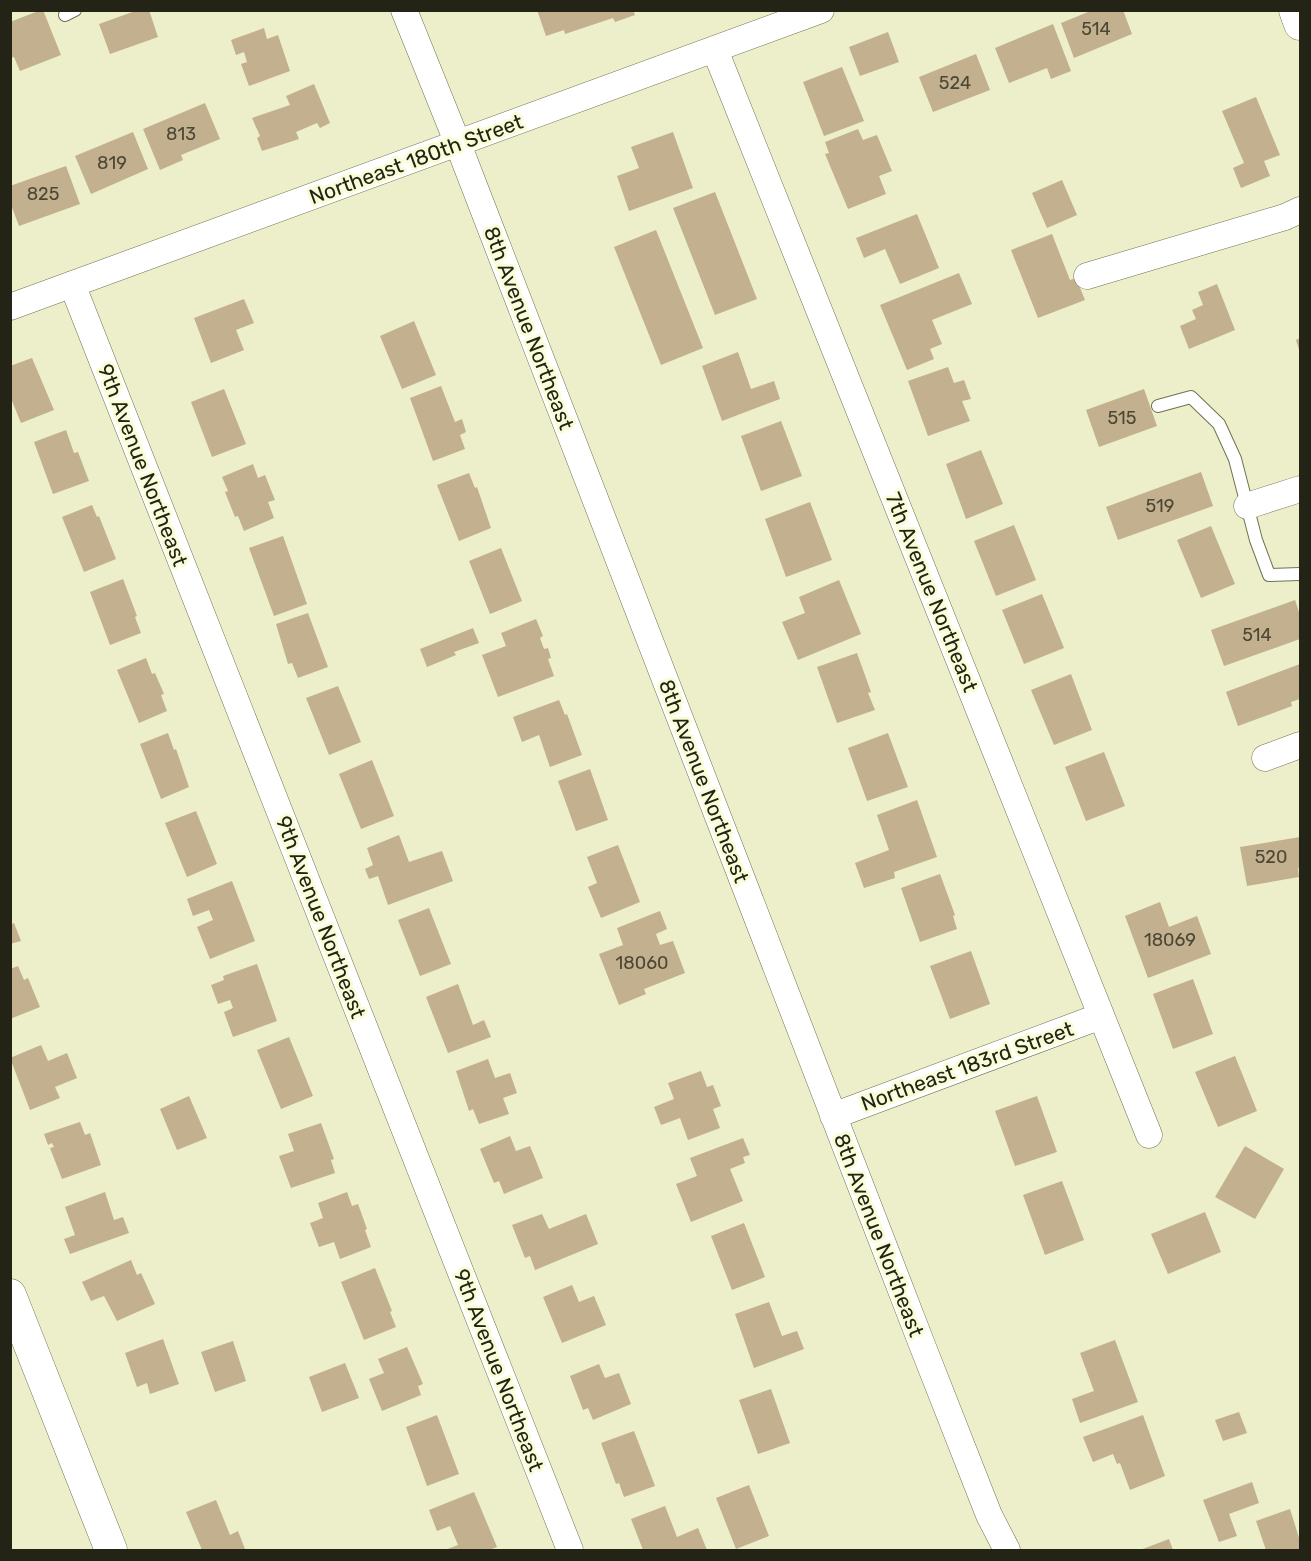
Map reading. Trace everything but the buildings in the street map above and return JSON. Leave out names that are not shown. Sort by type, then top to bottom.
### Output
[{"type":"street","name":"8th Avenue Northeast","points":[[404,10],[989,1515],[1007,1551]]},
{"type":"street","name":"Northeast 180th Street","points":[[10,307],[821,10]]},
{"type":"street","points":[[1295,10],[1300,24]]},
{"type":"street","name":"7th Avenue Northeast","points":[[715,50],[1149,1135]]},
{"type":"street","points":[[1087,276],[1285,217],[1300,210]]},
{"type":"street","name":"9th Avenue Northeast","points":[[72,284],[570,1551]]},
{"type":"street","points":[[1248,506],[1300,489]]},
{"type":"street","points":[[1265,758],[1300,745]]},
{"type":"street","name":"Northeast 183rd Street","points":[[833,1116],[1101,1016]]},
{"type":"street","points":[[10,1294],[111,1551]]},
{"type":"lane","points":[[1158,406],[1191,397],[1219,424],[1235,459],[1256,540],[1269,575],[1300,574]]}]
